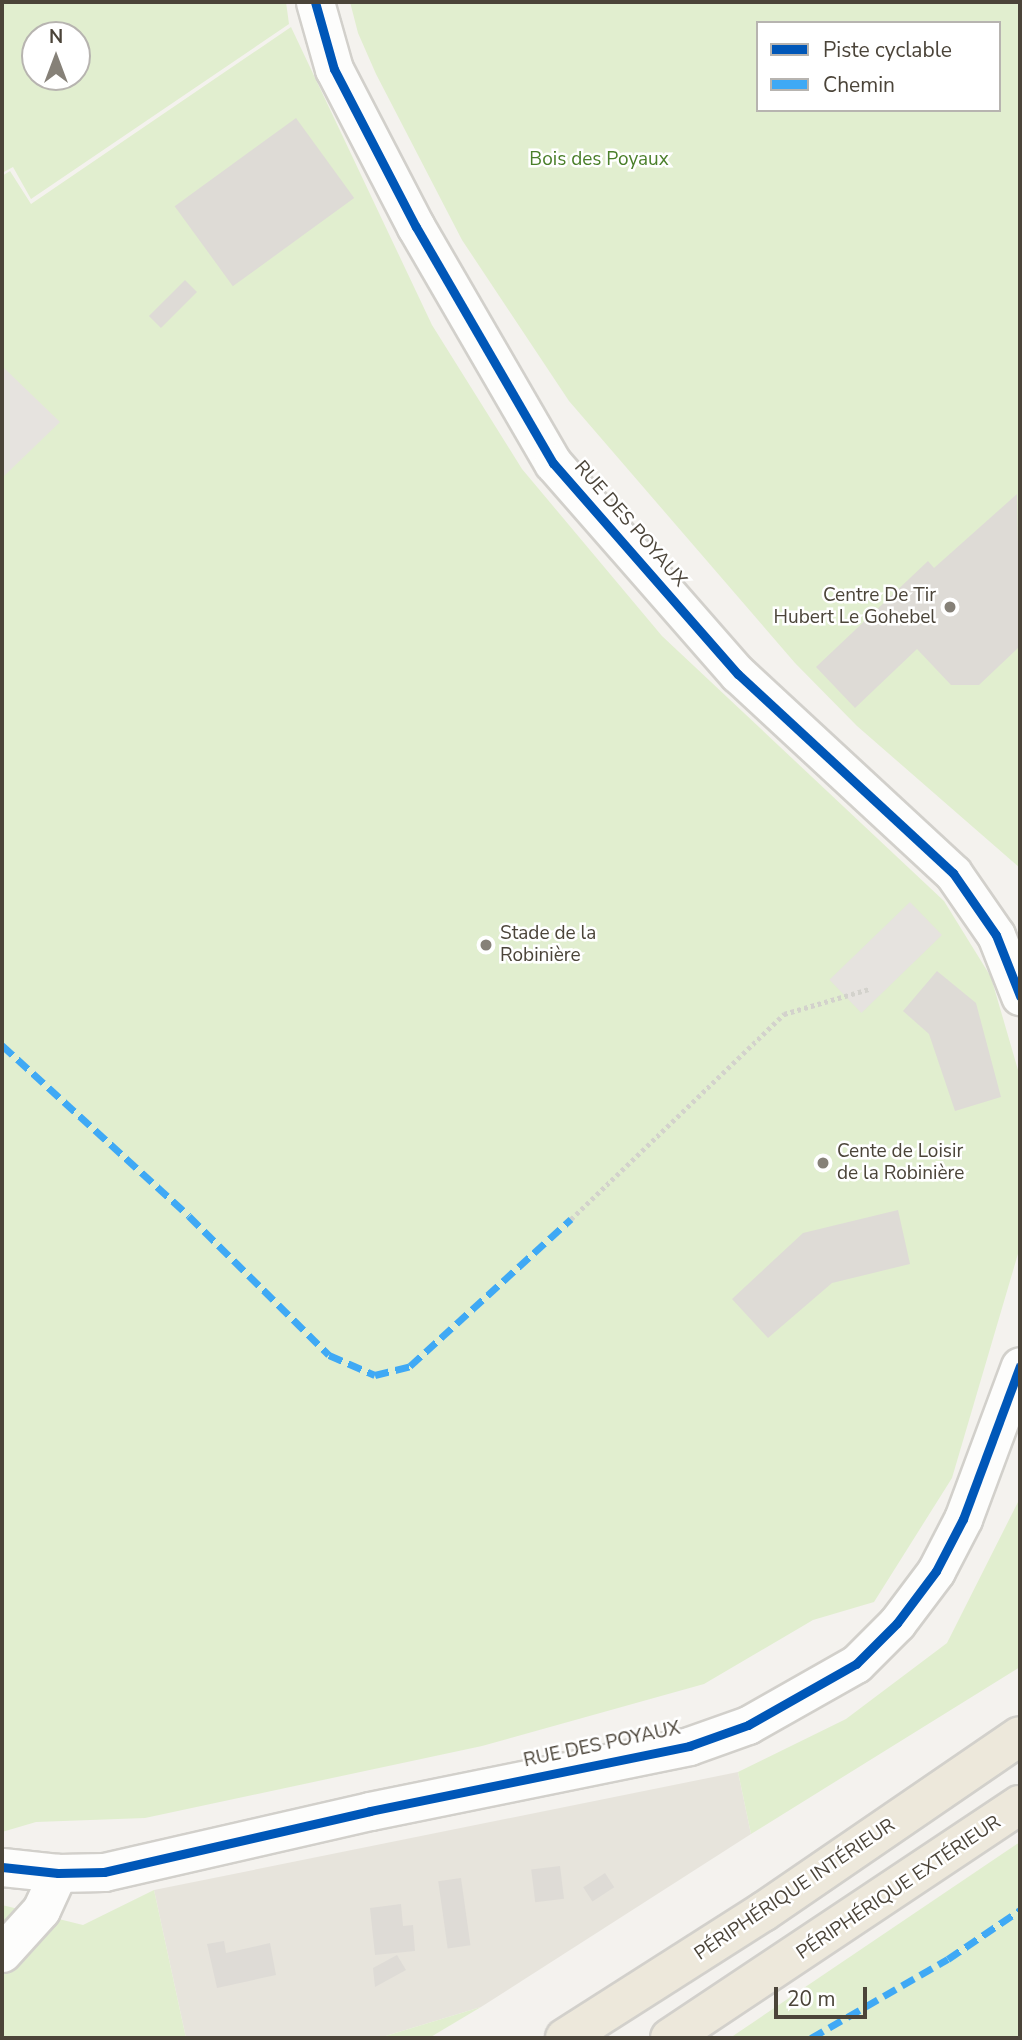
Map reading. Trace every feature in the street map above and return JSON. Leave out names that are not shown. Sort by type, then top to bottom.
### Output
[{"type":"highway","name":"PÉRIPHÉRIQUE INTÉRIEUR","points":[[565,2038],[763,1912],[1020,1736]]},
{"type":"highway","name":"PÉRIPHÉRIQUE EXTÉRIEUR","points":[[670,2038],[1020,1805]]},
{"type":"street","name":"RUE DES POYAUX","points":[[315,2],[334,69],[416,227],[553,463],[738,674],[953,873],[996,935],[1020,996]]},
{"type":"street","name":"RUE DES POYAUX","points":[[2,1867],[58,1873],[104,1872],[370,1811],[689,1745],[748,1725],[814,1691],[856,1664],[897,1623],[936,1570],[986,1461],[1020,1366]]},
{"type":"street","points":[[2,1953],[41,1910],[58,1873]]},
{"type":"path","points":[[571,1219],[784,1014],[869,989]]},
{"type":"shaded area","points":[[2,366],[60,422],[2,478]]},
{"type":"shaded area","points":[[910,902],[942,935],[861,1013],[829,980]]},
{"type":"shaded area","points":[[738,1772],[751,1834],[481,2007],[379,2038],[186,2038],[154,1890]]},
{"type":"green space","points":[[2,2],[286,2],[289,24],[31,199],[13,167],[2,173]]},
{"type":"green space","name":"Bois des Poyaux","points":[[350,2],[1020,2],[1020,868],[857,726],[795,663],[569,401],[462,240],[376,74],[358,33]]},
{"type":"green space","name":"Stade de la Robinière","points":[[291,27],[432,325],[522,469],[662,636],[944,901],[991,977],[1020,1077],[1020,1247],[952,1478],[874,1602],[813,1620],[704,1684],[482,1746],[145,1818],[36,1822],[2,1832],[2,176],[10,171],[31,204]]},
{"type":"green space","points":[[1020,1498],[1020,1667],[751,1834],[738,1772],[846,1719],[947,1643]]},
{"type":"green space","points":[[1020,1842],[1020,2038],[730,2038]]},
{"type":"green space","points":[[154,1890],[186,2038],[2,2038],[2,1905],[83,1925]]},
{"type":"green space","points":[[481,2007],[429,2038],[379,2038]]},
{"type":"building","points":[[296,118],[354,198],[233,286],[175,206]]},
{"type":"building","points":[[185,280],[197,292],[161,328],[149,316]]},
{"type":"building","name":"Centre De Tir Hubert Le Gohebel","points":[[1017,494],[1020,646],[979,685],[951,685],[917,649],[855,708],[816,667],[928,561],[934,568]]},
{"type":"building","points":[[937,971],[976,1003],[1001,1097],[955,1111],[929,1034],[903,1011]]},
{"type":"building","points":[[898,1210],[910,1264],[832,1283],[768,1338],[732,1299],[803,1233]]},
{"type":"building","points":[[560,1866],[564,1899],[535,1902],[531,1870]]},
{"type":"building","points":[[605,1873],[614,1887],[592,1901],[583,1887]]},
{"type":"building","points":[[461,1878],[470,1945],[448,1949],[438,1881]]},
{"type":"building","points":[[401,1904],[403,1926],[413,1925],[415,1951],[375,1955],[370,1908]]},
{"type":"building","points":[[224,1941],[226,1953],[270,1943],[276,1975],[217,1988],[207,1944]]},
{"type":"building","points":[[397,1955],[406,1970],[375,1987],[373,1968]]},
{"type":"marked path","points":[[2,1045],[189,1216],[329,1355],[375,1375],[410,1366],[571,1219]]},
{"type":"marked path","points":[[811,2038],[948,1959],[1020,1910]]},
{"type":"cycle path","points":[[315,2],[334,69],[416,227],[553,463],[738,674],[953,873],[996,935],[1020,996]]},
{"type":"cycle path","points":[[2,1867],[58,1873],[104,1872],[370,1811],[689,1746],[748,1725],[856,1664],[897,1623],[936,1571],[963,1519],[1020,1366]]},
{"type":"place","name":"Centre De Tir Hubert Le Gohebel","points":[[950,607]]},
{"type":"place","name":"Stade de la Robinière","points":[[486,945]]},
{"type":"place","name":"Cente de Loisir de la Robinière","points":[[823,1163]]}]
